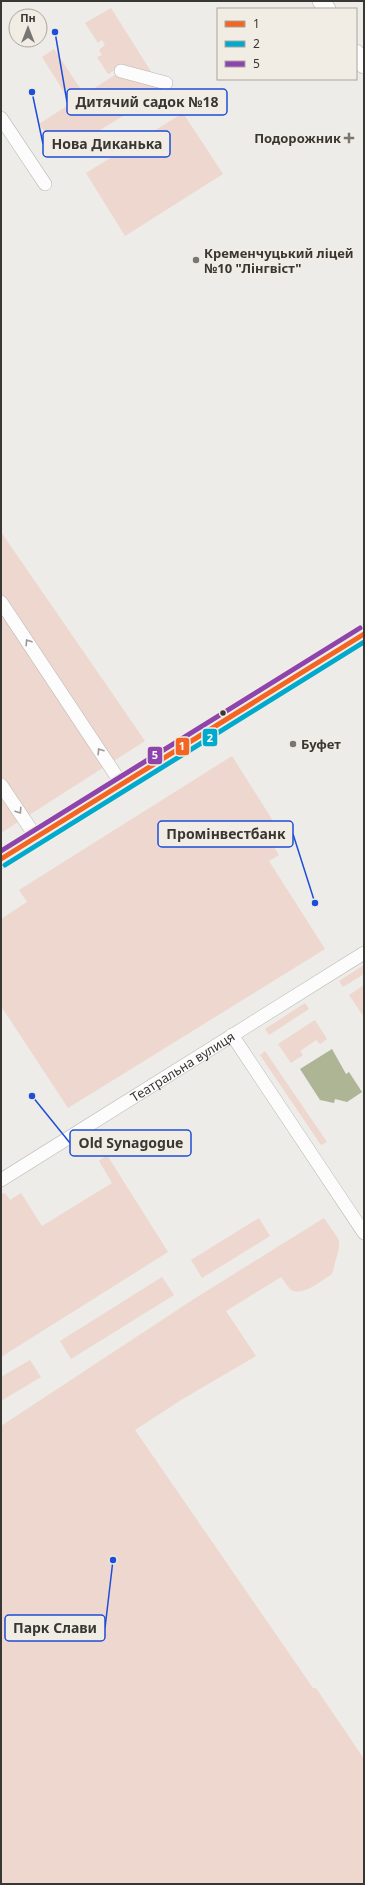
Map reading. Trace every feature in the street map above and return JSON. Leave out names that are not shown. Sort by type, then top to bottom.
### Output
[{"type":"main road","points":[[1,859],[121,783],[364,634]]},
{"type":"street","points":[[357,54],[364,65]]},
{"type":"street","points":[[122,71],[166,84]]},
{"type":"street","points":[[1,118],[45,184]]},
{"type":"street","points":[[1,602],[121,783]]},
{"type":"street","points":[[1,785],[36,837]]},
{"type":"street","name":"Театральна вулиця","points":[[1,1180],[364,953]]},
{"type":"street","points":[[232,1035],[364,1234]]},
{"type":"shaded area","points":[[111,8],[157,81],[169,88],[77,144],[72,135],[54,146],[39,124],[121,71],[119,68],[108,74],[97,57],[102,55],[99,50],[105,45],[102,40],[98,43],[85,23]]},
{"type":"shaded area","points":[[54,49],[82,91],[69,100],[42,57]]},
{"type":"shaded area","points":[[183,113],[223,174],[125,236],[86,173]]},
{"type":"shaded area","points":[[1,532],[145,741],[1,833]]},
{"type":"shaded area","points":[[232,756],[275,824],[264,831],[279,855],[269,861],[325,949],[68,1108],[1,1006],[1,919],[27,902],[19,890]]},
{"type":"shaded area","points":[[364,965],[364,974],[343,987],[339,981]]},
{"type":"shaded area","points":[[364,985],[364,1017],[349,995]]},
{"type":"shaded area","points":[[305,1003],[309,1009],[269,1035],[265,1029]]},
{"type":"shaded area","points":[[315,1020],[327,1039],[320,1044],[316,1040],[300,1051],[303,1055],[291,1063],[278,1044]]},
{"type":"shaded area","points":[[332,1049],[346,1074],[349,1072],[362,1092],[347,1102],[335,1099],[334,1103],[320,1100],[300,1069]]},
{"type":"shaded area","points":[[265,1051],[327,1142],[321,1145],[260,1055]]},
{"type":"shaded area","points":[[107,1155],[168,1252],[1,1357],[1,1194],[5,1193],[10,1200],[21,1193],[42,1226],[112,1183],[99,1161]]},
{"type":"shaded area","points":[[259,1218],[270,1236],[202,1278],[191,1260]]},
{"type":"shaded area","points":[[324,1218],[339,1240],[339,1248],[332,1274],[307,1290],[296,1292],[291,1290],[281,1277],[226,1311],[256,1356],[181,1400],[135,1430],[313,1688],[316,1688],[364,1759],[364,1884],[1,1884],[1,1426],[197,1297]]},
{"type":"shaded area","points":[[162,1277],[174,1295],[71,1359],[60,1341]]},
{"type":"shaded area","points":[[30,1360],[41,1377],[1,1401],[1,1377]]},
{"type":"transit line","name":"5","points":[[1,851],[360,628]]},
{"type":"transit line","name":"1","points":[[1,859],[364,634]]},
{"type":"transit line","name":"2","points":[[5,865],[364,642]]},
{"type":"place","name":"Дитячий садок №18","points":[[55,32]]},
{"type":"place","name":"Нова Диканька","points":[[32,92]]},
{"type":"place","name":"Подорожник","points":[[349,138]]},
{"type":"place","name":"Кременчуцький ліцей №10 \"Лінгвіст\"","points":[[196,260]]},
{"type":"place","name":"Буфет","points":[[293,744]]},
{"type":"place","name":"Промінвестбанк","points":[[315,903]]},
{"type":"place","name":"Old Synagogue","points":[[32,1096]]},
{"type":"place","name":"Парк Слави","points":[[113,1560]]}]
